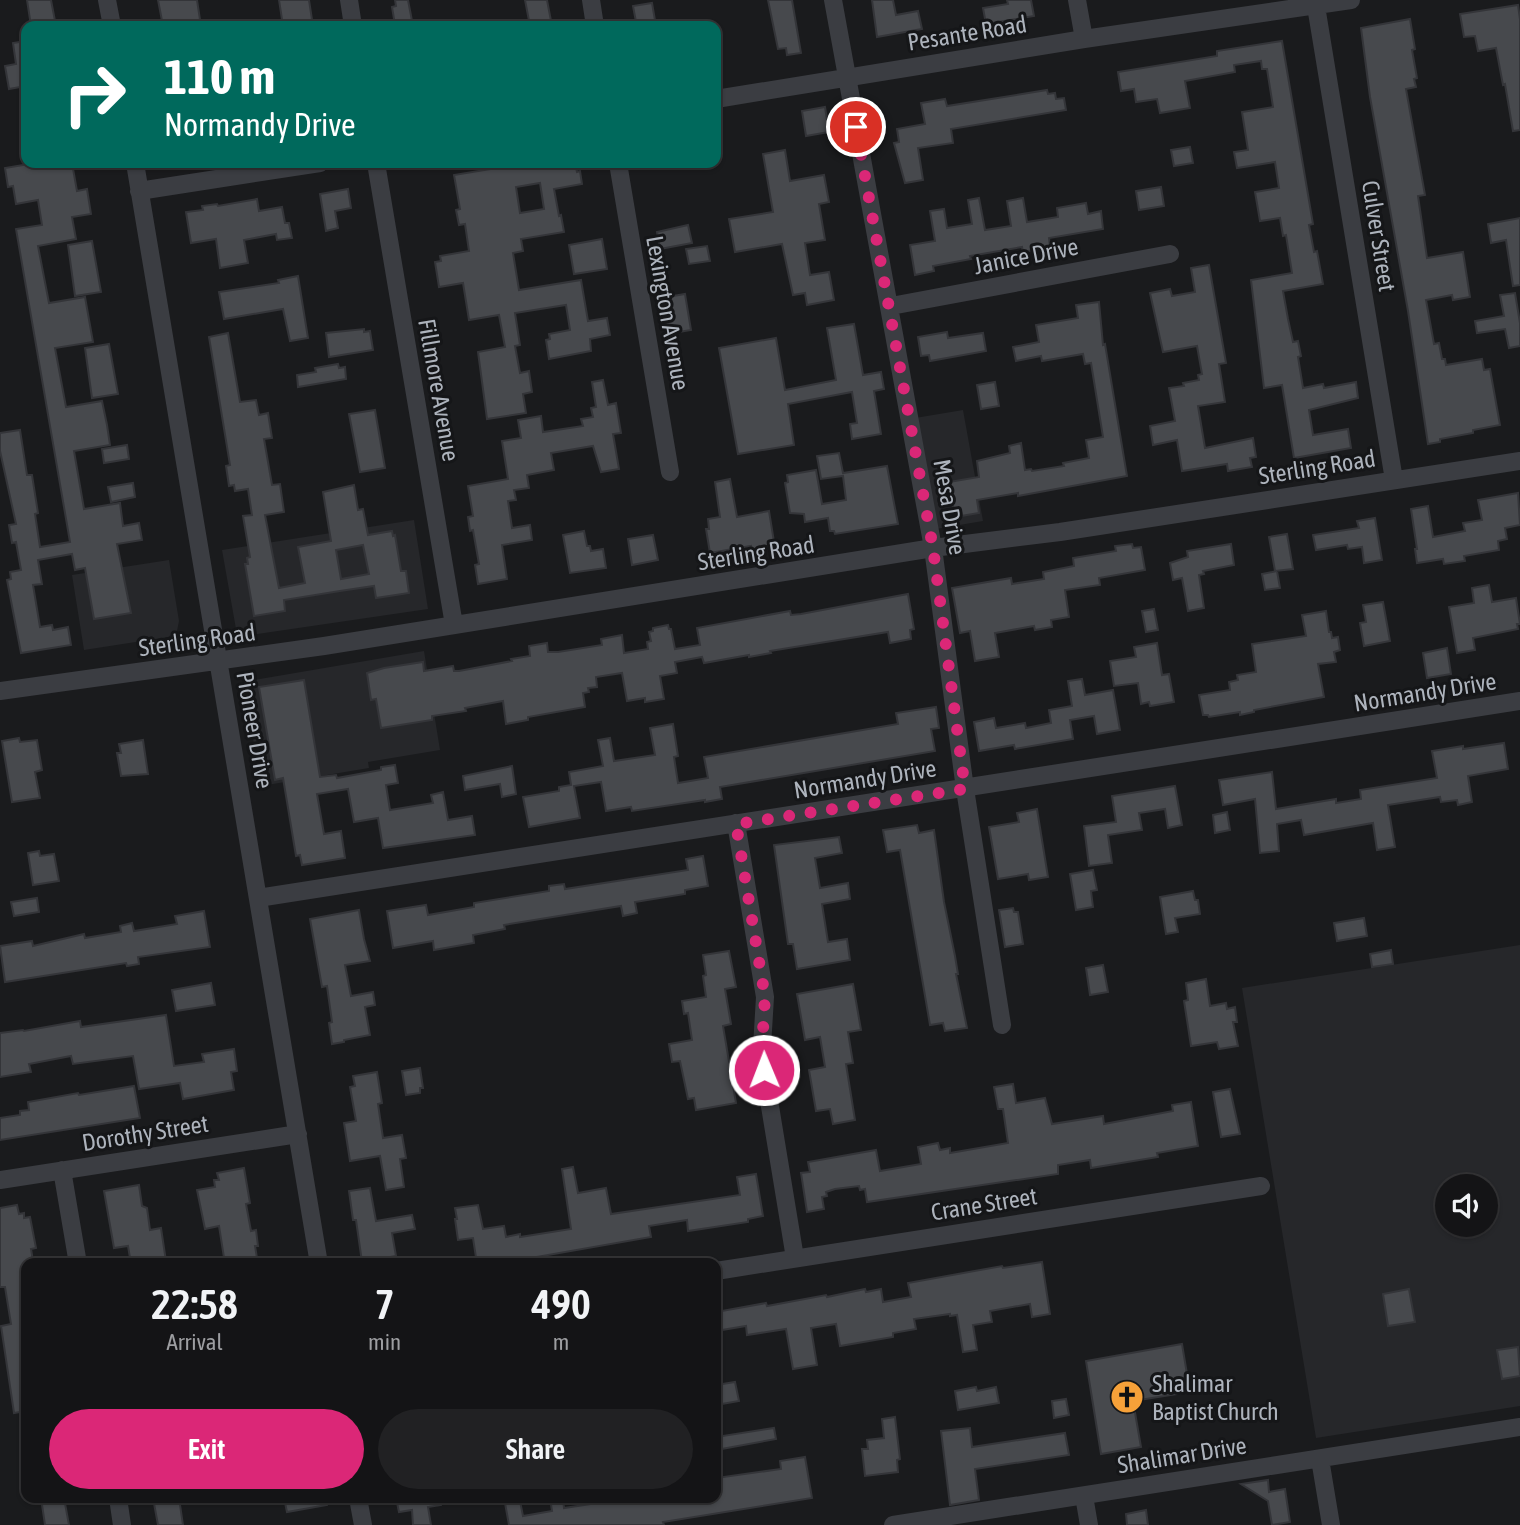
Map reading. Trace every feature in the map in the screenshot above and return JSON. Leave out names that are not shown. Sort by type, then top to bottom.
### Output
[{"type":"street","points":[[107,0],[111,21]]},
{"type":"street","points":[[349,0],[352,21]]},
{"type":"street","points":[[591,0],[594,21]]},
{"type":"street","name":"Mesa Drive","points":[[833,0],[891,306],[933,548],[965,789],[1002,1025]]},
{"type":"street","points":[[1077,0],[1084,39]]},
{"type":"street","name":"Pesante Road","points":[[721,98],[1316,2],[1351,0]]},
{"type":"street","name":"Culver Street","points":[[1316,2],[1394,480]]},
{"type":"street","name":"Pioneer Drive","points":[[136,168],[318,1258]]},
{"type":"street","points":[[139,191],[288,168]]},
{"type":"street","name":"Fillmore Avenue","points":[[377,168],[454,625]]},
{"type":"street","name":"Lexington Avenue","points":[[619,168],[670,472]]},
{"type":"street","name":"Janice Drive","points":[[891,306],[1170,254]]},
{"type":"street","name":"Sterling Road","points":[[0,691],[218,662],[933,548],[1060,532],[1520,461]]},
{"type":"street","name":"Normandy Drive","points":[[258,898],[1520,701]]},
{"type":"street","points":[[736,824],[765,997],[762,1047],[764,1070],[795,1258]]},
{"type":"street","name":"Dorothy Street","points":[[0,1180],[298,1133]]},
{"type":"street","points":[[62,1170],[77,1258]]},
{"type":"street","name":"Crane Street","points":[[721,1269],[1261,1186]]},
{"type":"street","name":"Shalimar Drive","points":[[893,1525],[1520,1427]]},
{"type":"street","points":[[1320,1459],[1331,1525]]},
{"type":"street","points":[[1084,1496],[1089,1525]]},
{"type":"street","points":[[119,1503],[122,1525]]},
{"type":"street","points":[[359,1503],[363,1525]]},
{"type":"shaded area","points":[[963,410],[983,521],[924,531],[903,420]]},
{"type":"shaded area","points":[[414,520],[428,609],[250,635],[236,629],[222,550]]},
{"type":"shaded area","points":[[169,560],[179,621],[177,631],[168,637],[84,650],[72,575]]},
{"type":"shaded area","points":[[424,651],[440,750],[368,762],[369,768],[261,786],[245,691],[248,681]]},
{"type":"shaded area","points":[[1520,945],[1520,1406],[1316,1438],[1242,988]]},
{"type":"building","points":[[27,0],[51,0],[55,21],[30,21]]},
{"type":"building","points":[[158,0],[197,0],[200,21],[162,21]]},
{"type":"building","points":[[279,0],[309,0],[312,21],[282,21]]},
{"type":"building","points":[[395,0],[408,0],[412,21],[394,21],[392,7],[396,6]]},
{"type":"building","points":[[525,0],[547,0],[551,21],[529,21]]},
{"type":"building","points":[[768,0],[792,0],[801,53],[787,55],[786,48],[778,49]]},
{"type":"building","points":[[872,0],[893,0],[896,15],[918,11],[922,29],[877,37]]},
{"type":"building","points":[[1007,0],[1031,0],[1034,16],[986,24],[983,8],[1008,4]]},
{"type":"building","points":[[652,3],[655,21],[636,21],[633,6]]},
{"type":"building","points":[[1518,5],[1520,130],[1513,131],[1496,48],[1478,51],[1475,36],[1464,37],[1460,14]]},
{"type":"building","points":[[1410,19],[1417,78],[1414,79],[1416,87],[1406,89],[1425,195],[1418,196],[1427,258],[1463,252],[1470,297],[1453,300],[1452,295],[1426,300],[1434,344],[1439,343],[1446,365],[1482,359],[1484,370],[1490,369],[1500,425],[1428,444],[1361,28]]},
{"type":"building","points":[[1282,41],[1313,224],[1309,225],[1323,284],[1283,291],[1288,319],[1293,342],[1298,341],[1303,388],[1323,384],[1324,388],[1356,382],[1358,398],[1309,410],[1313,435],[1348,429],[1351,448],[1294,458],[1282,385],[1264,388],[1251,280],[1292,273],[1286,235],[1283,236],[1280,218],[1260,221],[1255,192],[1279,188],[1275,162],[1237,168],[1234,152],[1248,150],[1242,112],[1273,107],[1267,69],[1262,69],[1261,61],[1234,65],[1235,72],[1185,81],[1190,108],[1160,113],[1157,99],[1136,102],[1134,89],[1121,91],[1118,72],[1217,56],[1217,51]]},
{"type":"building","points":[[21,42],[21,87],[9,89],[5,66],[16,64],[13,43]]},
{"type":"building","points":[[1047,90],[1048,94],[1055,93],[1056,99],[1064,98],[1066,110],[951,129],[953,143],[918,148],[923,180],[905,183],[894,143],[899,142],[897,129],[925,124],[921,103],[945,99],[947,106]]},
{"type":"building","points":[[825,107],[829,132],[806,136],[802,111]]},
{"type":"building","points":[[1190,147],[1193,163],[1174,166],[1171,150]]},
{"type":"building","points":[[785,150],[790,181],[824,175],[829,202],[819,204],[825,240],[805,243],[810,275],[829,272],[834,300],[807,305],[805,293],[793,295],[782,244],[735,252],[729,219],[773,212],[763,154]]},
{"type":"building","points":[[21,165],[21,168],[73,168],[77,191],[87,189],[91,214],[72,217],[76,239],[38,246],[49,303],[85,297],[93,342],[55,348],[66,407],[102,401],[107,425],[110,445],[74,451],[84,509],[120,503],[123,526],[139,523],[142,540],[117,544],[131,613],[94,619],[85,568],[75,570],[72,554],[38,560],[42,584],[33,585],[40,627],[52,625],[53,630],[68,627],[71,645],[21,653],[7,580],[11,579],[10,572],[21,570],[16,542],[12,543],[9,525],[16,524],[0,451],[0,433],[20,430],[27,475],[32,475],[40,547],[70,542],[16,229],[42,225],[38,200],[16,204],[13,186],[8,187],[5,168]]},
{"type":"building","points":[[497,168],[576,168],[577,172],[580,171],[582,184],[554,189],[564,232],[521,239],[523,251],[513,253],[519,290],[581,280],[588,321],[607,318],[610,335],[590,339],[591,351],[549,359],[546,340],[550,339],[549,334],[570,330],[566,305],[515,313],[520,345],[515,346],[520,373],[529,371],[532,392],[523,394],[526,413],[487,419],[478,352],[505,347],[499,315],[469,320],[463,283],[439,287],[435,262],[441,261],[440,256],[469,251],[465,224],[459,225],[456,210],[460,209],[454,175]],"holes":[[[540,183],[544,209],[520,213],[516,187]]]},
{"type":"building","points":[[1161,187],[1164,206],[1139,210],[1136,191]]},
{"type":"building","points":[[348,189],[351,208],[335,211],[338,228],[326,231],[320,194]]},
{"type":"building","points":[[979,198],[985,230],[1011,226],[1007,201],[1023,198],[1027,222],[1058,217],[1057,208],[1086,203],[1088,214],[1101,211],[1103,229],[1049,238],[1050,247],[1023,252],[1022,247],[970,256],[971,259],[933,266],[934,271],[915,275],[910,245],[935,241],[930,211],[944,209],[947,228],[972,224],[968,200]]},
{"type":"building","points":[[257,199],[259,211],[282,207],[292,238],[277,240],[276,234],[244,240],[248,263],[220,268],[216,239],[191,243],[186,212],[203,210],[202,206]]},
{"type":"building","points":[[1520,218],[1520,285],[1513,286],[1506,240],[1491,243],[1488,224]]},
{"type":"building","points":[[688,225],[692,243],[660,249],[657,232]]},
{"type":"building","points":[[602,239],[607,269],[574,274],[569,245]]},
{"type":"building","points":[[92,241],[101,292],[75,296],[68,245]]},
{"type":"building","points":[[707,246],[710,261],[689,264],[686,249]]},
{"type":"building","points":[[1209,265],[1226,363],[1219,364],[1225,402],[1198,406],[1205,448],[1253,438],[1256,457],[1250,458],[1252,467],[1228,471],[1227,464],[1182,471],[1177,440],[1153,445],[1150,426],[1175,421],[1169,388],[1199,380],[1198,375],[1202,374],[1197,346],[1163,352],[1150,293],[1170,289],[1172,296],[1195,292],[1191,268]]},
{"type":"building","points":[[298,276],[308,338],[290,341],[283,309],[224,319],[219,292],[279,283],[278,280]]},
{"type":"building","points":[[1515,293],[1520,323],[1520,346],[1509,348],[1505,329],[1477,333],[1475,321],[1504,316],[1500,295]]},
{"type":"building","points":[[685,294],[691,330],[667,334],[661,298]]},
{"type":"building","points":[[1099,302],[1103,345],[1105,344],[1127,476],[1018,496],[1018,493],[977,500],[979,513],[955,517],[949,482],[979,477],[977,461],[1010,453],[1009,446],[1021,443],[1025,470],[1064,466],[1063,463],[1089,458],[1086,440],[1103,437],[1091,363],[1085,364],[1083,354],[1042,361],[1041,356],[1016,361],[1013,347],[1039,342],[1036,325],[1078,318],[1076,305]]},
{"type":"building","points":[[854,324],[863,375],[881,372],[884,389],[874,391],[881,434],[852,439],[850,424],[857,423],[852,392],[788,404],[794,445],[738,454],[719,348],[776,338],[785,390],[836,380],[827,328]]},
{"type":"building","points":[[364,329],[364,332],[370,331],[373,350],[329,357],[326,333]]},
{"type":"building","points":[[947,332],[948,338],[983,333],[986,351],[930,361],[929,355],[921,356],[918,337]]},
{"type":"building","points":[[228,333],[240,402],[256,400],[259,415],[268,413],[272,438],[264,439],[272,485],[280,484],[284,512],[265,515],[279,588],[305,583],[298,547],[331,541],[323,492],[354,485],[358,510],[363,509],[368,535],[392,531],[393,536],[395,535],[401,571],[406,571],[409,593],[376,598],[374,586],[340,591],[284,600],[285,611],[254,616],[245,564],[248,564],[247,558],[250,557],[243,516],[252,515],[248,489],[235,491],[234,485],[229,486],[226,466],[230,465],[209,337]],"holes":[[[363,545],[369,574],[341,579],[336,550]]]},
{"type":"building","points":[[109,344],[118,394],[92,398],[85,348]]},
{"type":"building","points":[[338,364],[339,368],[345,367],[346,379],[298,387],[297,375]]},
{"type":"building","points":[[603,380],[608,405],[616,403],[621,433],[613,434],[619,469],[601,472],[593,446],[551,453],[554,470],[527,475],[529,488],[514,490],[516,500],[508,501],[512,528],[530,525],[532,540],[502,545],[507,579],[478,584],[475,565],[479,564],[468,517],[473,516],[468,486],[508,479],[502,441],[521,438],[518,420],[541,416],[543,432],[583,426],[581,419],[593,417],[591,408],[596,407],[592,382]]},
{"type":"building","points":[[995,382],[999,406],[981,409],[977,385]]},
{"type":"building","points":[[375,410],[385,468],[360,472],[349,414]]},
{"type":"building","points":[[127,445],[129,459],[104,463],[102,449]]},
{"type":"building","points":[[839,453],[843,473],[887,466],[898,524],[835,534],[830,531],[828,518],[805,522],[804,514],[790,513],[785,483],[788,482],[787,475],[816,470],[822,504],[846,500],[843,476],[821,479],[817,456]]},
{"type":"building","points":[[730,479],[737,517],[769,511],[775,548],[752,552],[751,546],[710,553],[706,529],[709,529],[708,519],[720,517],[715,482]]},
{"type":"building","points":[[133,483],[135,497],[111,502],[108,487]]},
{"type":"building","points":[[1518,493],[1520,525],[1505,528],[1507,539],[1498,541],[1499,550],[1464,556],[1465,561],[1444,564],[1443,559],[1417,563],[1411,509],[1428,506],[1433,537],[1465,531],[1463,523],[1482,520],[1478,500]]},
{"type":"building","points":[[1375,518],[1382,560],[1364,563],[1362,547],[1348,549],[1347,545],[1316,550],[1313,535],[1359,528],[1357,521]]},
{"type":"building","points":[[584,531],[587,546],[590,546],[591,551],[603,549],[606,568],[570,573],[563,535]]},
{"type":"building","points":[[1287,534],[1293,569],[1275,571],[1269,537]]},
{"type":"building","points":[[653,535],[658,560],[632,565],[628,539]]},
{"type":"building","points":[[1132,544],[1133,548],[1141,547],[1145,570],[1099,578],[1100,585],[1065,590],[1069,617],[1051,620],[1052,627],[1035,630],[1034,626],[995,633],[999,657],[975,661],[970,631],[960,633],[952,588],[1011,578],[1012,584],[1044,579],[1043,572],[1074,566],[1073,558],[1116,551],[1115,546]]},
{"type":"building","points":[[1231,544],[1234,565],[1203,571],[1204,574],[1199,575],[1204,608],[1188,611],[1182,578],[1173,580],[1170,563],[1188,557],[1187,551]]},
{"type":"building","points":[[1277,571],[1280,588],[1265,590],[1262,574]]},
{"type":"building","points":[[1489,585],[1492,602],[1516,598],[1520,624],[1517,624],[1518,629],[1473,638],[1475,650],[1457,653],[1449,607],[1474,603],[1472,588]]},
{"type":"building","points":[[908,594],[914,629],[910,630],[911,639],[890,643],[888,632],[770,651],[771,653],[749,657],[704,663],[702,657],[675,662],[677,673],[660,676],[664,699],[627,701],[622,673],[596,677],[597,687],[588,688],[589,692],[583,693],[585,707],[528,717],[528,720],[506,724],[503,701],[465,708],[466,711],[432,716],[432,720],[381,728],[376,699],[371,700],[367,673],[384,668],[423,662],[424,671],[453,666],[454,671],[459,671],[530,656],[529,646],[547,643],[548,652],[558,652],[602,645],[601,639],[622,635],[624,653],[648,649],[647,642],[651,641],[649,632],[653,631],[653,628],[668,625],[675,649],[700,645],[697,628],[790,611],[791,615],[801,614]]},
{"type":"building","points":[[1383,602],[1390,641],[1364,646],[1360,623],[1366,622],[1363,605]]},
{"type":"building","points":[[1154,609],[1158,630],[1146,632],[1142,611]]},
{"type":"building","points":[[1326,611],[1329,632],[1332,638],[1338,637],[1340,650],[1334,652],[1336,662],[1318,664],[1324,697],[1240,715],[1240,712],[1209,717],[1203,715],[1199,695],[1230,690],[1229,682],[1238,680],[1237,675],[1256,672],[1252,644],[1306,636],[1302,615]]},
{"type":"building","points":[[1157,643],[1162,675],[1169,674],[1174,702],[1150,706],[1149,702],[1141,704],[1138,683],[1114,686],[1110,661],[1136,657],[1134,647]]},
{"type":"building","points":[[1447,648],[1451,674],[1427,678],[1423,653]]},
{"type":"building","points":[[1082,679],[1085,695],[1113,690],[1120,730],[1097,734],[1094,716],[1070,720],[1073,739],[1015,749],[1014,745],[979,751],[974,722],[994,718],[996,728],[1025,723],[1026,728],[1051,723],[1049,710],[1072,706],[1068,681]]},
{"type":"building","points":[[304,680],[320,777],[336,775],[337,778],[395,765],[398,783],[386,785],[390,810],[433,803],[431,795],[443,792],[448,820],[472,816],[475,835],[383,848],[378,818],[354,822],[348,789],[317,794],[324,834],[341,831],[345,858],[302,865],[300,855],[296,856],[283,778],[275,780],[259,687]]},
{"type":"building","points":[[936,707],[939,728],[931,729],[935,751],[720,787],[722,799],[632,811],[631,807],[606,811],[601,782],[574,786],[580,818],[529,827],[523,797],[559,791],[559,787],[571,785],[569,772],[603,766],[598,740],[610,738],[614,761],[655,755],[650,728],[673,724],[678,756],[674,757],[678,783],[708,778],[704,757],[898,724],[896,713]]},
{"type":"building","points":[[19,738],[20,742],[37,740],[42,770],[35,772],[40,798],[12,802],[2,741]]},
{"type":"building","points":[[143,740],[148,774],[121,776],[117,753],[121,753],[119,744]]},
{"type":"building","points":[[1504,743],[1508,769],[1468,776],[1472,802],[1458,805],[1457,800],[1441,802],[1440,797],[1388,805],[1395,847],[1377,850],[1373,823],[1304,835],[1301,820],[1277,824],[1279,851],[1260,853],[1255,799],[1223,805],[1219,780],[1272,772],[1276,809],[1336,799],[1336,803],[1361,799],[1360,790],[1437,778],[1432,751]]},
{"type":"building","points":[[512,766],[516,794],[502,797],[500,784],[465,790],[463,776]]},
{"type":"building","points":[[1175,786],[1182,825],[1168,828],[1165,809],[1139,813],[1142,830],[1108,835],[1112,863],[1089,866],[1084,826],[1116,822],[1112,796]]},
{"type":"building","points":[[1037,809],[1048,877],[1029,880],[1028,874],[998,879],[989,827],[1019,822],[1017,813]]},
{"type":"building","points":[[1227,812],[1230,830],[1215,833],[1213,815]]},
{"type":"building","points":[[917,825],[919,833],[934,830],[967,1028],[945,1031],[943,1023],[930,1025],[900,850],[887,852],[883,830]]},
{"type":"building","points":[[839,837],[842,853],[815,858],[820,888],[848,883],[850,899],[822,904],[828,942],[847,939],[850,960],[797,969],[793,944],[788,944],[774,845]]},
{"type":"building","points":[[39,851],[40,856],[54,854],[59,881],[33,885],[28,853]]},
{"type":"building","points":[[703,856],[708,886],[685,890],[685,894],[635,902],[637,913],[623,916],[621,906],[504,925],[505,929],[473,935],[474,943],[434,950],[433,941],[393,948],[387,911],[426,905],[428,915],[474,907],[474,903],[549,891],[549,886],[564,884],[565,889],[688,870],[686,859]]},
{"type":"building","points":[[1093,870],[1097,890],[1091,891],[1093,907],[1076,910],[1070,874]]},
{"type":"building","points":[[1193,891],[1195,900],[1198,900],[1200,914],[1175,918],[1178,932],[1166,934],[1160,897]]},
{"type":"building","points":[[37,898],[39,912],[14,916],[11,902]]},
{"type":"building","points":[[1013,908],[1014,912],[1018,912],[1023,944],[1005,947],[999,910]]},
{"type":"building","points":[[359,910],[370,961],[345,965],[351,996],[373,992],[375,1005],[365,1007],[370,1035],[332,1044],[327,986],[322,987],[310,919]]},
{"type":"building","points":[[204,911],[210,947],[138,957],[139,964],[127,966],[126,963],[5,982],[0,946],[32,941],[33,946],[84,934],[85,938],[121,932],[120,926],[132,923],[134,931],[177,924],[175,916]]},
{"type":"building","points":[[1364,918],[1367,936],[1337,941],[1334,923]]},
{"type":"building","points":[[1391,950],[1393,964],[1372,967],[1370,954]]},
{"type":"building","points":[[729,951],[736,987],[725,989],[731,1024],[723,1026],[736,1103],[696,1110],[694,1098],[688,1099],[680,1061],[672,1062],[669,1044],[692,1040],[688,1013],[684,1014],[682,1001],[706,997],[703,955]]},
{"type":"building","points":[[1103,965],[1108,992],[1090,995],[1086,968]]},
{"type":"building","points":[[1206,979],[1210,1006],[1226,1003],[1227,1009],[1235,1007],[1237,1022],[1233,1022],[1238,1046],[1219,1049],[1217,1042],[1191,1046],[1184,1001],[1188,1000],[1186,983]]},
{"type":"building","points":[[211,983],[215,1005],[176,1011],[172,990]]},
{"type":"building","points":[[853,984],[861,1030],[848,1032],[853,1063],[846,1064],[855,1120],[833,1124],[830,1109],[816,1111],[809,1070],[825,1067],[820,1037],[805,1040],[797,994]]},
{"type":"building","points":[[166,1015],[174,1066],[204,1062],[202,1054],[234,1049],[237,1071],[231,1072],[234,1090],[183,1099],[180,1083],[139,1089],[133,1056],[73,1064],[71,1056],[29,1064],[31,1072],[0,1077],[0,1033],[80,1021],[81,1027]]},
{"type":"building","points":[[420,1068],[423,1088],[420,1088],[420,1093],[406,1095],[402,1071]]},
{"type":"building","points":[[377,1072],[382,1103],[378,1104],[383,1138],[402,1135],[406,1158],[400,1159],[404,1187],[386,1190],[380,1156],[350,1161],[344,1123],[356,1121],[350,1087],[355,1086],[353,1076]]},
{"type":"building","points":[[1013,1084],[1016,1103],[1045,1098],[1052,1124],[1103,1116],[1104,1124],[1173,1111],[1172,1105],[1191,1102],[1198,1146],[1157,1153],[1158,1157],[1091,1168],[1090,1160],[1058,1165],[1058,1174],[867,1202],[865,1189],[860,1190],[859,1186],[835,1189],[826,1192],[827,1196],[822,1197],[824,1209],[807,1212],[801,1173],[810,1172],[808,1162],[876,1150],[880,1171],[921,1164],[918,1147],[938,1143],[940,1150],[950,1148],[950,1153],[1008,1143],[1003,1109],[998,1109],[994,1087]]},
{"type":"building","points":[[134,1086],[140,1118],[0,1140],[0,1118],[20,1115],[20,1111],[29,1110],[28,1102]]},
{"type":"building","points":[[1230,1089],[1240,1134],[1221,1137],[1213,1092]]},
{"type":"building","points":[[573,1167],[578,1193],[606,1188],[611,1214],[740,1195],[737,1177],[756,1174],[763,1216],[748,1219],[748,1222],[688,1231],[687,1220],[649,1226],[651,1237],[530,1258],[476,1258],[473,1238],[458,1240],[455,1208],[478,1205],[483,1229],[504,1226],[506,1237],[571,1229],[562,1169]]},
{"type":"building","points":[[244,1168],[250,1203],[246,1204],[251,1231],[256,1230],[257,1258],[224,1258],[219,1226],[205,1229],[197,1190],[215,1187],[214,1180],[219,1180],[217,1173]]},
{"type":"building","points":[[139,1185],[142,1206],[147,1208],[150,1230],[161,1228],[166,1258],[130,1258],[128,1246],[114,1248],[104,1191]]},
{"type":"building","points":[[370,1188],[376,1221],[412,1215],[415,1229],[392,1233],[396,1256],[361,1258],[349,1191]]},
{"type":"building","points":[[17,1205],[19,1214],[24,1213],[24,1218],[30,1217],[36,1248],[31,1249],[32,1258],[21,1258],[21,1412],[14,1413],[1,1326],[11,1324],[5,1287],[0,1287],[0,1208]]},
{"type":"building","points":[[1042,1262],[1050,1314],[1032,1317],[1030,1304],[990,1311],[992,1322],[973,1325],[977,1350],[963,1352],[957,1315],[950,1314],[914,1319],[916,1329],[893,1333],[893,1337],[840,1346],[836,1324],[811,1328],[817,1365],[793,1369],[786,1329],[747,1335],[746,1326],[721,1330],[721,1311],[826,1295],[827,1297],[865,1289],[866,1292],[881,1289],[883,1302],[911,1297],[908,1283],[1002,1266]]},
{"type":"building","points":[[1409,1289],[1415,1322],[1388,1326],[1383,1294]]},
{"type":"building","name":"Shalimar Baptist Church","points":[[1182,1344],[1190,1392],[1133,1401],[1141,1447],[1101,1454],[1086,1361]]},
{"type":"building","points":[[1518,1347],[1520,1376],[1502,1379],[1497,1350]]},
{"type":"building","points":[[735,1382],[739,1401],[721,1404],[721,1384]]},
{"type":"building","points":[[976,1387],[977,1391],[996,1387],[999,1403],[958,1410],[955,1391]]},
{"type":"building","points":[[1066,1399],[1069,1415],[1054,1418],[1052,1401]]},
{"type":"building","points":[[895,1417],[900,1459],[897,1460],[898,1472],[865,1476],[862,1449],[868,1449],[867,1440],[884,1438],[882,1419]]},
{"type":"building","points":[[774,1428],[776,1439],[721,1449],[721,1436]]},
{"type":"building","points":[[970,1428],[972,1447],[1065,1433],[1069,1455],[975,1469],[979,1500],[950,1505],[941,1431]]},
{"type":"building","points":[[805,1457],[812,1498],[663,1522],[664,1525],[509,1525],[505,1503],[520,1503],[523,1516],[552,1511],[551,1503],[564,1503],[564,1508],[597,1503],[721,1503],[721,1477],[781,1469],[780,1461]]},
{"type":"building","points":[[1268,1480],[1269,1492],[1285,1489],[1290,1522],[1272,1525],[1268,1501],[1241,1484]]},
{"type":"building","points":[[42,1503],[65,1503],[69,1525],[45,1525]]},
{"type":"building","points":[[154,1503],[180,1503],[183,1525],[158,1525]]},
{"type":"building","points":[[285,1503],[327,1503],[327,1505],[287,1512]]},
{"type":"building","points":[[397,1503],[441,1503],[428,1507],[431,1525],[413,1525],[412,1510],[399,1512]]},
{"type":"building","points":[[1146,1510],[1148,1525],[1127,1525],[1126,1514]]},
{"type":"place","name":"Shalimar Baptist Church","points":[[1127,1397]]},
{"type":"route","points":[[764,1070],[762,1047],[765,997],[736,824],[965,789],[933,548],[891,306],[856,127]]}]
